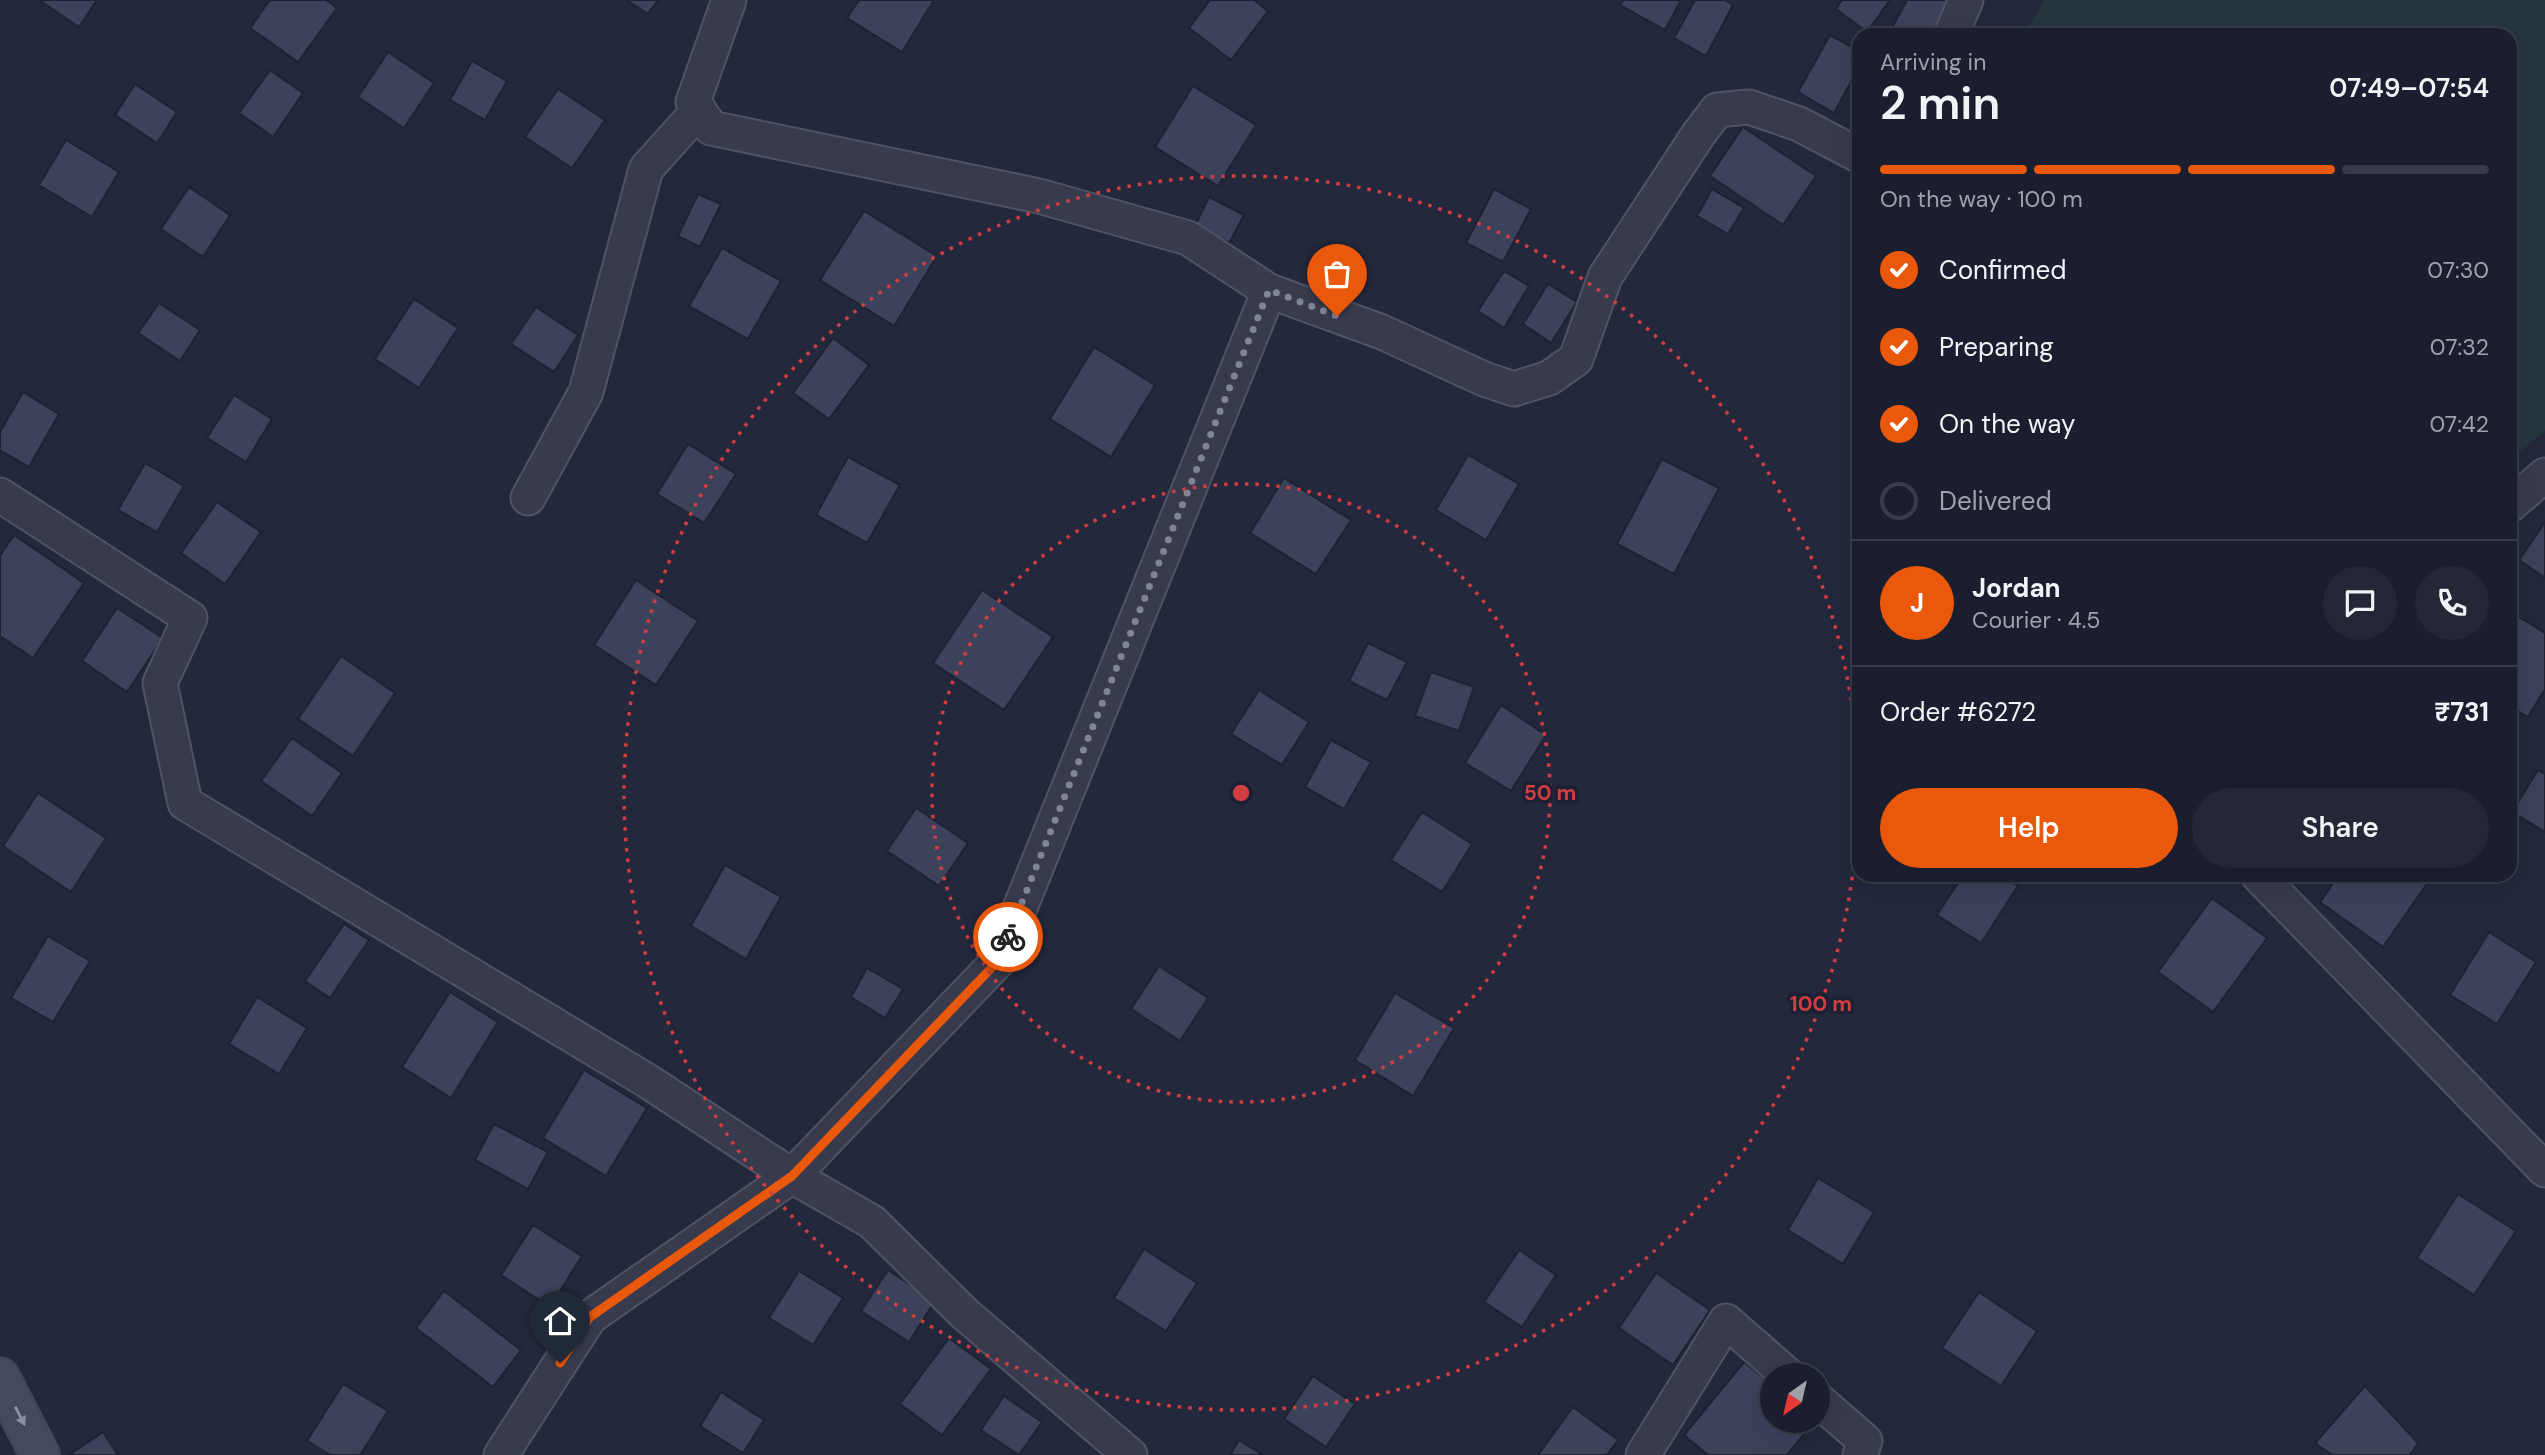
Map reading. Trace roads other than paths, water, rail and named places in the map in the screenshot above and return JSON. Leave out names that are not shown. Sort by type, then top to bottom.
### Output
[{"type":"street","points":[[729,0],[694,102],[710,128],[1039,196],[1188,238],[1269,290],[1382,332],[1485,379],[1514,389],[1549,378],[1576,359],[1605,277],[1717,110],[1749,107],[1799,124],[1852,152]]},
{"type":"street","points":[[1954,28],[1966,0]]},
{"type":"street","points":[[528,498],[586,392],[646,169],[699,110]]},
{"type":"street","points":[[501,1455],[590,1317],[792,1176],[999,960],[1269,290]]},
{"type":"street","points":[[2517,499],[2545,475]]},
{"type":"street","points":[[0,495],[190,618],[160,683],[185,803],[646,1080],[792,1176],[872,1222],[965,1314],[1130,1455]]},
{"type":"street","points":[[2265,882],[2545,1170]]},
{"type":"street","points":[[1643,1455],[1726,1321],[1774,1363]]},
{"type":"street","points":[[0,1377],[40,1455]]},
{"type":"street","points":[[1830,1411],[1865,1441],[1860,1455]]}]
